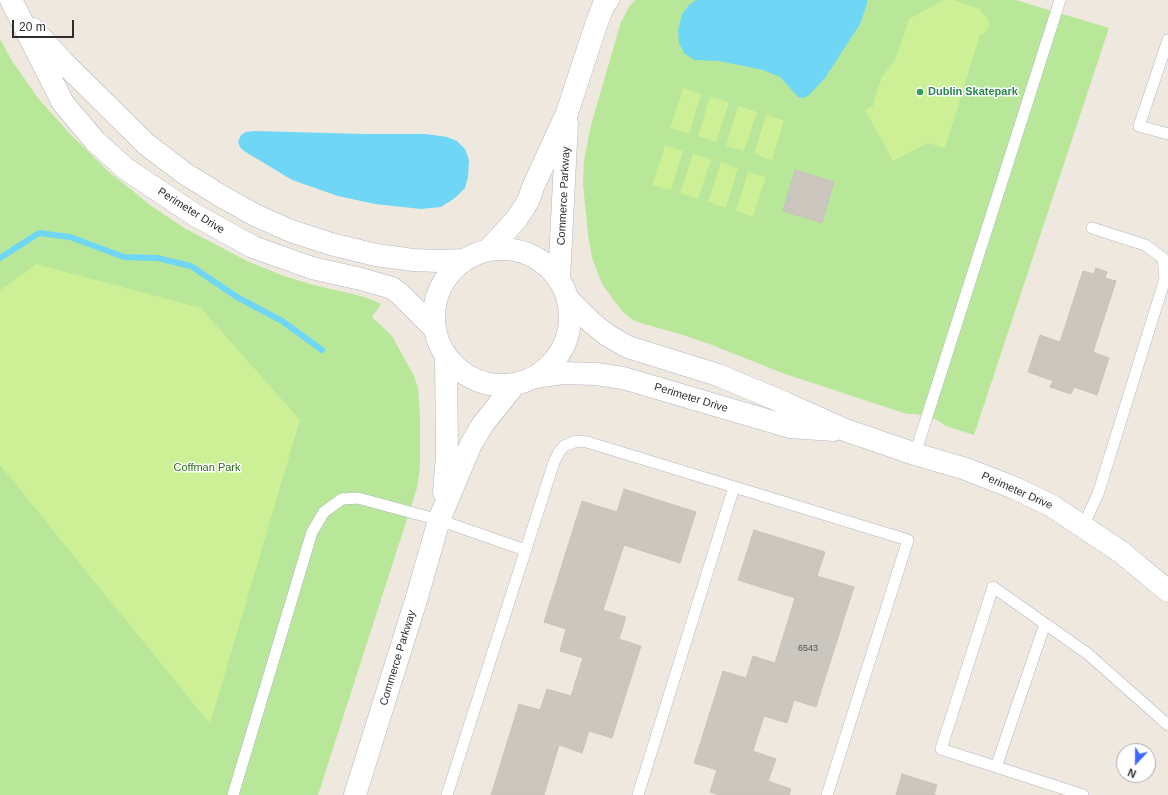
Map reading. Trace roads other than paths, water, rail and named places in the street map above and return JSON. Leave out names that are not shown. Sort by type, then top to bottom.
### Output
[{"type":"main road","name":"Commerce Parkway","points":[[488,250],[524,208],[529,199],[532,187],[567,113],[596,25],[604,4],[608,0]]},
{"type":"main road","name":"Perimeter Drive","points":[[12,4],[63,62],[146,144],[184,173],[221,196],[255,215],[331,244],[376,255],[413,260],[464,260]]},
{"type":"main road","name":"Perimeter Drive","points":[[12,4],[63,103],[95,141],[126,169],[195,215],[253,247],[312,268],[361,279],[392,288],[435,329]]},
{"type":"main road","name":"Commerce Parkway","points":[[559,279],[567,113]]},
{"type":"main road","points":[[512,249],[527,253],[541,261],[552,270],[565,289],[569,300],[571,318],[568,336],[561,352],[550,366],[525,380],[500,385],[484,382],[469,376],[456,367],[446,355],[439,343],[435,329],[434,312],[439,292],[450,273],[464,260],[488,250],[512,249]]},
{"type":"main road","name":"Perimeter Drive","points":[[569,300],[591,322],[607,335],[628,347],[718,375],[846,430],[915,454],[966,469],[1017,489],[1052,506],[1121,552],[1168,591]]},
{"type":"main road","name":"Commerce Parkway","points":[[439,520],[446,473],[446,355]]},
{"type":"main road","name":"Perimeter Drive","points":[[525,380],[563,373],[596,374],[623,378],[790,427],[846,430]]},
{"type":"main road","name":"Commerce Parkway","points":[[355,795],[417,597],[439,520],[471,444],[483,424],[525,380]]},
{"type":"lane","points":[[915,454],[1060,0]]},
{"type":"lane","points":[[1168,40],[1139,126],[1168,134]]},
{"type":"lane","points":[[1083,526],[1098,494],[1165,279],[1164,258],[1145,245],[1092,228]]},
{"type":"lane","points":[[447,795],[554,462],[564,446],[577,441],[587,442],[908,540],[828,795]]},
{"type":"lane","points":[[638,795],[734,487]]},
{"type":"lane","points":[[233,795],[312,532],[324,512],[342,499],[358,498],[439,520],[525,550]]},
{"type":"lane","points":[[1083,795],[941,750],[993,587],[1088,654],[1168,725]]},
{"type":"lane","points":[[996,767],[1045,624]]},
{"type":"water","points":[[696,0],[867,0],[867,4],[860,24],[825,78],[808,96],[803,98],[798,97],[780,77],[763,70],[719,61],[694,60],[684,53],[679,43],[678,30],[682,14],[690,4]]},
{"type":"water","points":[[246,132],[426,134],[447,137],[457,141],[465,149],[469,160],[468,177],[465,188],[455,198],[441,207],[421,209],[375,204],[338,196],[292,180],[244,151],[240,147],[238,142],[241,135]]},
{"type":"waterway","points":[[0,258],[39,233],[70,237],[124,257],[157,258],[191,266],[237,297],[282,321],[322,350]]},
{"type":"place","name":"Dublin Skatepark","points":[[920,92]]},
{"type":"park label","name":"Coffman Park","points":[[207,468]]}]
